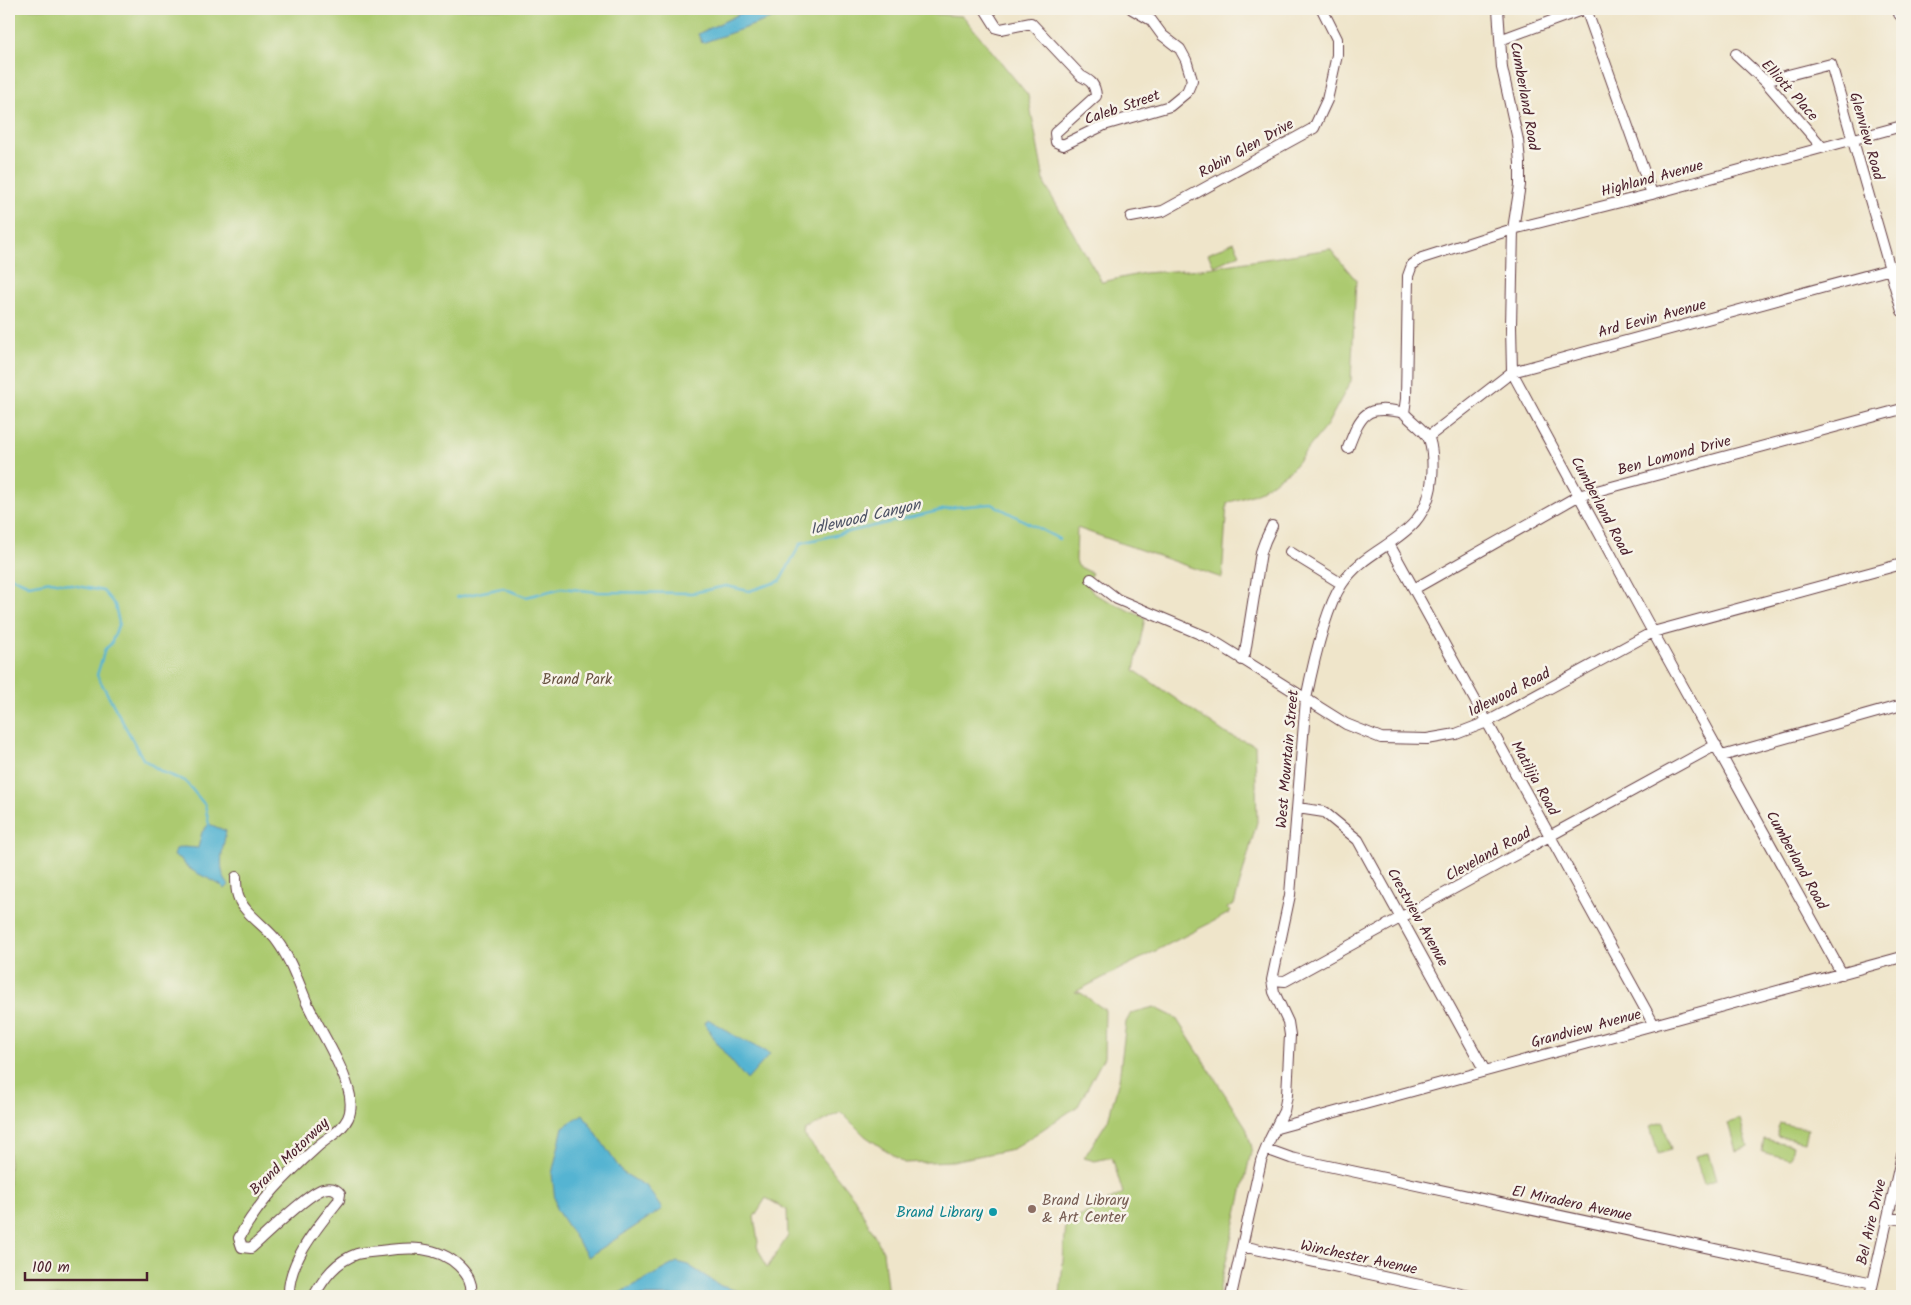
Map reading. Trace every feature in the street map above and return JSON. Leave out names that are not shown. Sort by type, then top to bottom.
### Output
[{"type":"street","name":"Caleb Street","points":[[985,9],[997,28],[1001,29],[1031,23],[1081,76],[1090,80],[1095,87],[1096,96],[1055,133],[1056,142],[1063,145],[1104,125],[1170,106],[1187,92],[1192,80],[1186,60],[1180,49],[1162,35],[1151,20],[1132,9]]},
{"type":"street","name":"Robin Glen Drive","points":[[1130,217],[1163,211],[1314,128],[1327,100],[1338,55],[1337,39],[1322,9]]},
{"type":"street","name":"Cumberland Road","points":[[1498,9],[1502,68],[1518,140],[1520,163],[1520,185],[1513,230],[1512,372],[1578,496],[1842,974]]},
{"type":"street","points":[[1500,40],[1585,9],[1652,194]]},
{"type":"street","name":"Elliott Place","points":[[1736,54],[1764,81],[1822,147]]},
{"type":"street","name":"Glenview Road","points":[[1764,81],[1831,64],[1902,311]]},
{"type":"street","name":"Highland Avenue","points":[[1404,413],[1406,399],[1408,276],[1412,266],[1422,258],[1513,230],[1902,126]]},
{"type":"street","name":"Ard Eevin Avenue","points":[[1428,437],[1512,372],[1902,266]]},
{"type":"street","name":"Ben Lomond Drive","points":[[1414,589],[1578,496],[1902,409]]},
{"type":"street","points":[[1348,448],[1362,416],[1378,410],[1404,413],[1428,437]]},
{"type":"street","name":"West Mountain Street","points":[[1231,1296],[1261,1161],[1284,1112],[1287,1095],[1290,1035],[1288,1022],[1274,992],[1272,980],[1290,895],[1306,699],[1327,618],[1342,584],[1366,561],[1419,519],[1431,494],[1433,466],[1428,437]]},
{"type":"street","points":[[1242,660],[1245,653],[1261,552],[1272,526]]},
{"type":"street","name":"Matilija Road","points":[[1389,544],[1654,1025]]},
{"type":"street","points":[[1290,552],[1342,584]]},
{"type":"street","name":"Idlewood Road","points":[[1091,579],[1117,598],[1206,637],[1346,724],[1381,738],[1427,739],[1456,734],[1487,722],[1653,632],[1902,564]]},
{"type":"street","points":[[1722,756],[1902,705]]},
{"type":"street","name":"Cleveland Road","points":[[1272,980],[1285,981],[1716,745]]},
{"type":"street","name":"Crestview Avenue","points":[[1298,808],[1324,812],[1358,840],[1485,1071]]},
{"type":"street","name":"Brand Motorway","points":[[236,877],[238,897],[250,914],[277,941],[322,1028],[349,1089],[351,1108],[348,1118],[332,1137],[320,1145],[263,1200],[248,1220],[239,1238],[242,1247],[251,1248],[311,1196],[324,1189],[334,1188],[337,1190],[340,1194],[339,1200],[315,1229],[300,1255],[291,1278],[288,1296]]},
{"type":"street","name":"Grandview Avenue","points":[[1277,1128],[1902,957]]},
{"type":"street","name":"El Miradero Avenue","points":[[1266,1149],[1291,1158],[1873,1283]]},
{"type":"street","name":"Bel Aire Drive","points":[[1870,1296],[1902,1155]]},
{"type":"street","points":[[1888,1217],[1902,1220]]},
{"type":"street","name":"Winchester Avenue","points":[[1242,1246],[1470,1296]]},
{"type":"street","points":[[314,1296],[324,1278],[335,1267],[356,1254],[396,1248],[416,1248],[432,1250],[450,1258],[468,1275],[472,1296]]},
{"type":"green space","name":"Brand Park","points":[[9,9],[750,9],[698,34],[815,9],[851,9],[963,16],[1028,95],[1045,185],[1102,282],[1144,273],[1201,269],[1330,249],[1356,280],[1351,381],[1327,425],[1291,470],[1255,494],[1227,503],[1222,578],[1077,528],[1076,560],[1078,566],[1092,573],[1086,583],[1094,594],[1145,618],[1134,670],[1228,735],[1255,745],[1257,822],[1234,905],[1227,908],[1231,912],[1075,992],[1081,993],[1105,1010],[1104,1057],[1078,1106],[1013,1149],[953,1161],[904,1163],[865,1136],[841,1112],[805,1131],[804,1135],[855,1199],[883,1251],[888,1296],[9,1296]],"holes":[[[766,1198],[787,1210],[788,1236],[767,1268],[757,1246],[754,1217]]]},
{"type":"green space","points":[[1234,242],[1240,254],[1214,266],[1208,254]]},
{"type":"green space","points":[[1154,1007],[1176,1018],[1246,1127],[1252,1148],[1218,1296],[1060,1296],[1066,1224],[1123,1193],[1112,1157],[1095,1161],[1084,1158],[1108,1120],[1119,1080],[1126,1022],[1131,1013]]},
{"type":"green space","points":[[1740,1119],[1748,1147],[1736,1151],[1728,1123]]},
{"type":"green space","points":[[1663,1122],[1671,1150],[1658,1154],[1650,1126]]},
{"type":"green space","points":[[1779,1123],[1808,1129],[1805,1142],[1777,1136]]},
{"type":"green space","points":[[1764,1139],[1793,1145],[1790,1159],[1762,1152]]},
{"type":"green space","points":[[1708,1153],[1716,1180],[1704,1184],[1695,1156]]},
{"type":"water","points":[[750,9],[815,9],[779,16],[702,43],[698,34]]},
{"type":"water","points":[[209,824],[226,831],[222,852],[222,867],[225,879],[229,885],[225,889],[195,872],[184,864],[181,859],[174,856],[176,849],[183,847],[198,848],[202,832]]},
{"type":"water","points":[[708,1019],[735,1036],[770,1054],[747,1080],[718,1045],[705,1023]]},
{"type":"water","points":[[583,1114],[622,1172],[647,1187],[662,1209],[588,1257],[556,1209],[552,1174],[563,1127]]},
{"type":"water","points":[[677,1262],[688,1265],[721,1286],[755,1296],[614,1296]]},
{"type":"waterway","points":[[735,9],[742,12]]},
{"type":"waterway","name":"Idlewood Canyon","points":[[457,597],[503,588],[526,597],[562,588],[598,592],[692,593],[726,586],[749,591],[780,581],[801,543],[955,507],[992,504],[1059,539]]},
{"type":"waterway","points":[[9,576],[29,585],[51,581],[103,591],[115,605],[119,623],[111,644],[105,649],[97,675],[143,759],[162,772],[185,781],[205,805],[209,824]]},
{"type":"place","name":"Brand Library & Art Center","points":[[1032,1209]]},
{"type":"place","name":"Brand Library","points":[[993,1212]]}]
